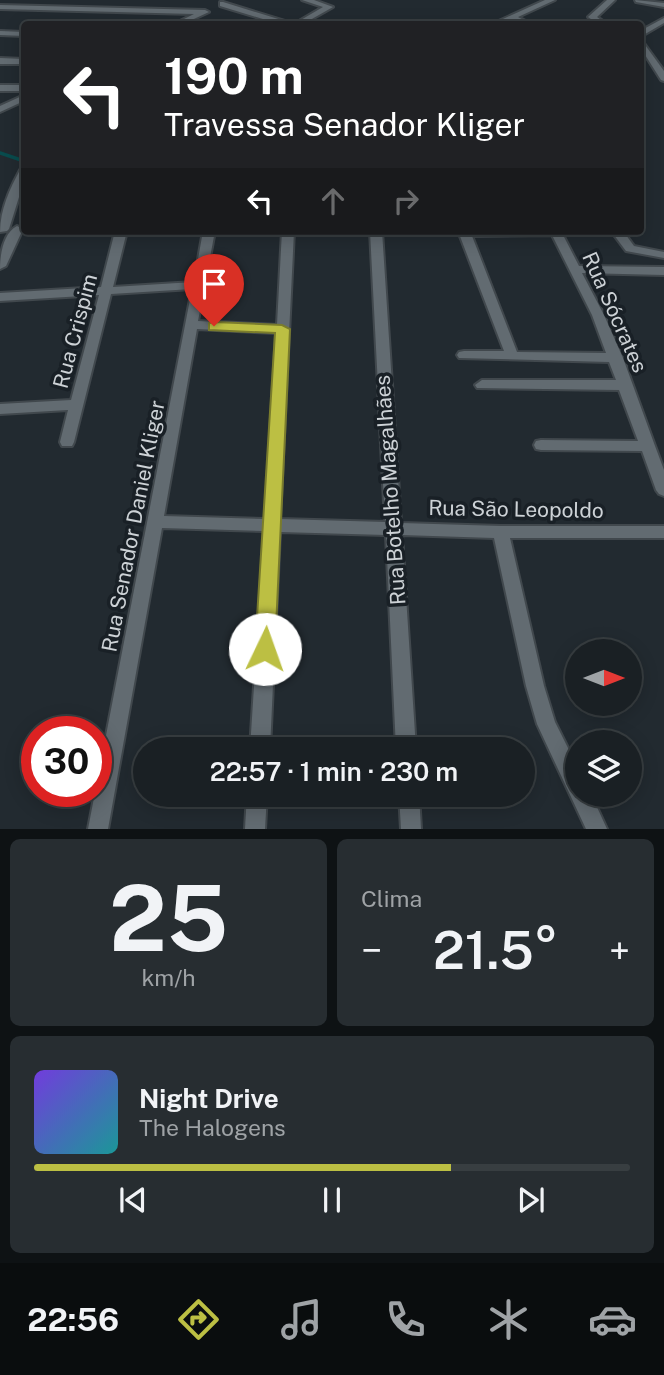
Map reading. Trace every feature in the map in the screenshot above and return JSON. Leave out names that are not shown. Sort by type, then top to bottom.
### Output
[{"type":"street","points":[[143,9],[148,0]]},
{"type":"street","points":[[303,21],[328,7],[306,0]]},
{"type":"street","points":[[502,21],[551,0]]},
{"type":"street","points":[[598,21],[592,17],[611,0]]},
{"type":"street","points":[[639,0],[664,5]]},
{"type":"street","points":[[185,21],[227,2],[277,21]]},
{"type":"street","points":[[0,7],[205,12]]},
{"type":"street","points":[[510,17],[520,21]]},
{"type":"street","points":[[644,35],[664,20]]},
{"type":"street","points":[[0,33],[21,34]]},
{"type":"street","points":[[644,45],[664,78]]},
{"type":"street","points":[[0,61],[21,62]]},
{"type":"street","points":[[0,88],[21,88]]},
{"type":"street","points":[[0,109],[21,99]]},
{"type":"street","points":[[0,266],[20,229],[1,229],[21,178]]},
{"type":"street","points":[[0,188],[16,187]]},
{"type":"street","name":"Rua Crispim","points":[[67,442],[120,235]]},
{"type":"street","name":"Rua Senador Daniel Kliger","points":[[98,829],[208,235]]},
{"type":"street","points":[[261,737],[288,235]]},
{"type":"street","name":"Rua Botelho Magalhães","points":[[376,235],[405,737]]},
{"type":"street","points":[[465,235],[512,355]]},
{"type":"street","name":"Rua Sócrates","points":[[557,235],[576,269],[616,358],[664,490]]},
{"type":"street","points":[[620,235],[629,249],[664,255]]},
{"type":"street","points":[[576,269],[664,271]]},
{"type":"street","points":[[0,297],[200,285]]},
{"type":"street","points":[[191,325],[282,329]]},
{"type":"street","points":[[464,355],[616,358]]},
{"type":"street","points":[[482,385],[625,385]]},
{"type":"street","points":[[0,409],[75,405]]},
{"type":"street","points":[[541,445],[648,446]]},
{"type":"street","name":"Rua São Leopoldo","points":[[156,522],[501,531],[664,532]]},
{"type":"street","points":[[501,531],[539,699],[546,724],[565,763]]},
{"type":"street","points":[[255,829],[256,807]]},
{"type":"street","points":[[410,807],[411,829]]},
{"type":"street","points":[[586,807],[597,829]]},
{"type":"waterway","points":[[0,153],[21,160]]},
{"type":"route","points":[[214,326],[282,329],[265,649]]}]
